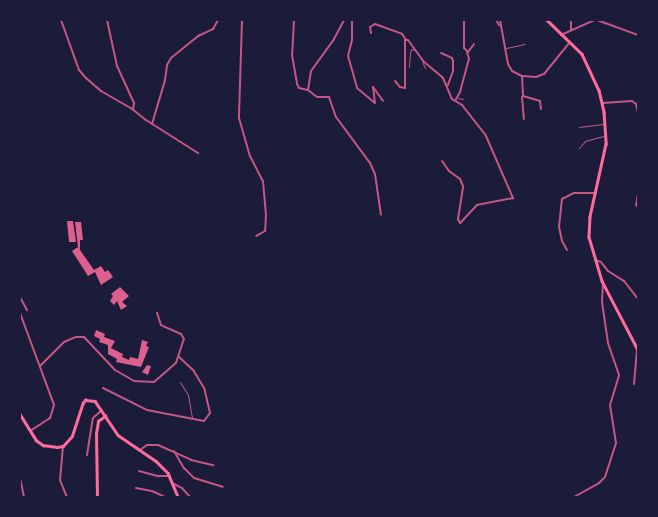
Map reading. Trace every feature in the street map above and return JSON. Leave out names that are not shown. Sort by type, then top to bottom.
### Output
[{"type":"main road","points":[[547,20],[570,42],[589,66],[603,103],[606,135],[605,155],[588,228],[595,260],[603,282],[637,350]]},
{"type":"main road","points":[[20,414],[30,431],[43,445],[50,447],[63,446],[72,436],[85,400],[95,401],[118,435],[156,461],[170,476],[178,497]]},
{"type":"main road","points":[[97,497],[96,434],[98,421],[105,416]]},
{"type":"street","points":[[61,20],[79,70],[101,91],[198,153]]},
{"type":"street","points":[[107,20],[118,72],[134,103],[133,110]]},
{"type":"street","points":[[152,124],[166,80],[167,65],[171,58],[198,36],[213,29],[218,20]]},
{"type":"street","points":[[242,20],[239,118],[250,156],[263,181],[266,214],[265,231],[256,236]]},
{"type":"street","points":[[299,20],[294,20],[292,56],[297,84],[299,88],[308,90],[317,97],[329,97],[336,116],[375,174],[381,214]]},
{"type":"street","points":[[308,90],[311,71],[334,39],[344,20]]},
{"type":"street","points":[[352,20],[352,40],[348,56],[357,88],[375,103],[373,87],[383,101]]},
{"type":"street","points":[[456,101],[469,59],[463,44],[464,20]]},
{"type":"street","points":[[496,20],[501,27]]},
{"type":"street","points":[[500,20],[510,68],[522,76],[544,74],[570,42]]},
{"type":"street","points":[[571,20],[571,31]]},
{"type":"street","points":[[561,35],[596,20],[638,35]]},
{"type":"street","points":[[371,32],[370,27],[375,24],[396,31],[406,40],[422,61],[440,74],[450,96],[468,113],[492,145],[513,198],[477,206],[460,223],[458,219],[463,186],[460,179],[449,171],[442,161]]},
{"type":"street","points":[[396,81],[400,87],[405,88],[406,40]]},
{"type":"street","points":[[467,52],[474,44]]},
{"type":"street","points":[[441,53],[452,58],[453,61],[448,88]]},
{"type":"street","points":[[522,76],[524,119]]},
{"type":"street","points":[[523,96],[540,101],[540,109]]},
{"type":"street","points":[[603,103],[632,101],[636,104],[638,113]]},
{"type":"street","points":[[567,250],[562,241],[559,216],[564,197],[574,193],[596,193]]},
{"type":"street","points":[[638,194],[636,205],[638,207]]},
{"type":"street","points":[[595,260],[601,262],[608,271],[624,281],[638,299]]},
{"type":"street","points":[[574,497],[599,483],[605,477],[616,437],[610,405],[619,375],[608,343],[602,302],[603,282]]},
{"type":"street","points":[[20,298],[26,310]]},
{"type":"street","points":[[20,313],[54,405],[54,411],[50,418],[30,431]]},
{"type":"street","points":[[40,366],[57,347],[80,336],[87,339],[105,362],[126,378],[141,383],[158,380],[173,367],[179,357],[183,345],[183,336],[160,325],[156,313]]},
{"type":"street","points":[[637,350],[638,359]]},
{"type":"street","points":[[634,384],[637,350]]},
{"type":"street","points":[[103,388],[146,410],[201,421],[206,420],[209,416],[208,406],[196,374],[179,357]]},
{"type":"street","points":[[87,455],[93,418],[102,410]]},
{"type":"street","points":[[616,437],[620,442]]},
{"type":"street","points":[[140,450],[152,444],[174,451],[191,460],[213,465]]},
{"type":"street","points":[[63,446],[60,480],[67,497]]},
{"type":"street","points":[[174,451],[184,468],[194,478],[223,486]]},
{"type":"street","points":[[139,470],[158,476],[170,476]]},
{"type":"street","points":[[20,478],[24,497]]},
{"type":"street","points":[[174,484],[182,488],[190,497]]},
{"type":"street","points":[[136,488],[152,491],[165,497]]},
{"type":"lane","points":[[505,48],[525,44]]},
{"type":"lane","points":[[409,66],[411,49],[414,50]]},
{"type":"lane","points":[[422,61],[425,68]]},
{"type":"lane","points":[[458,98],[463,99]]},
{"type":"lane","points":[[579,127],[605,124]]},
{"type":"lane","points":[[579,148],[585,142],[606,135]]},
{"type":"lane","points":[[180,382],[188,395],[192,411],[191,419]]},
{"type":"building","points":[[67,221],[73,221],[76,242],[69,242]]},
{"type":"building","points":[[75,222],[81,222],[83,240],[80,240],[80,250],[78,247]]},
{"type":"building","points":[[78,247],[94,270],[101,266],[105,272],[108,270],[113,277],[101,285],[95,272],[88,276],[72,251]]},
{"type":"building","points":[[120,287],[129,296],[122,302],[127,306],[121,310],[117,301],[114,305],[110,301],[113,296],[111,294]]},
{"type":"building","points":[[96,330],[105,334],[104,337],[115,341],[111,348],[123,354],[122,357],[129,360],[130,357],[138,359],[142,340],[148,342],[146,346],[149,347],[141,367],[116,362],[117,359],[108,354],[108,345],[99,342],[100,339],[94,336]]},
{"type":"building","points":[[147,365],[151,366],[148,375],[142,372]]}]
